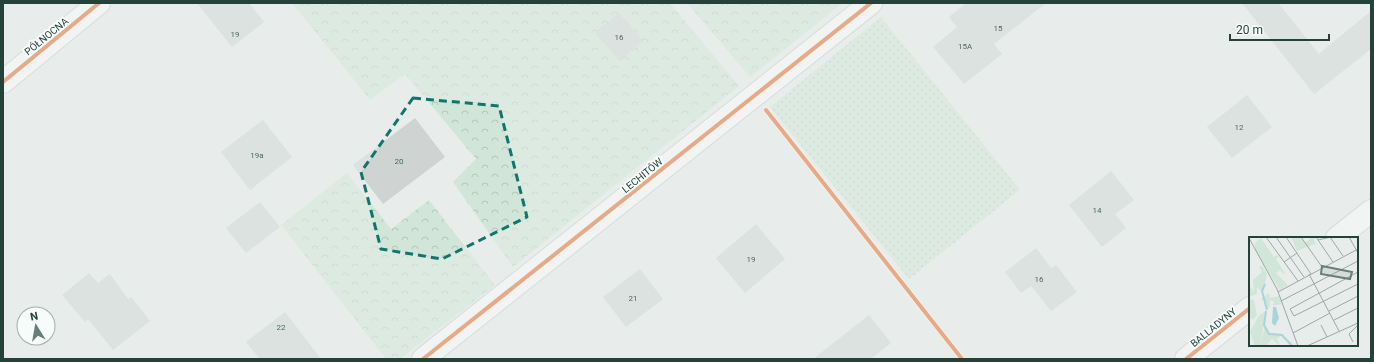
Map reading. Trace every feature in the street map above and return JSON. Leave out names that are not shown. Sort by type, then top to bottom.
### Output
[{"type":"street","name":"PÓŁNOCNA","points":[[6,73],[99,3]]},
{"type":"street","name":"LECHITÓW","points":[[423,359],[871,3]]},
{"type":"street","points":[[1338,237],[1371,211]]},
{"type":"street","name":"BALLADYNY","points":[[1186,359],[1249,309]]},
{"type":"highlighted area","points":[[413,98],[499,106],[527,217],[442,259],[381,249],[361,172]]},
{"type":"green space","points":[[292,3],[670,3],[739,86],[513,267],[453,182],[476,159],[405,74],[370,100]]},
{"type":"green space","points":[[687,3],[843,3],[750,77]]},
{"type":"green space","points":[[881,17],[1020,190],[909,279],[770,107]]},
{"type":"green space","points":[[347,173],[391,229],[429,200],[495,285],[400,359],[386,359],[281,225]]},
{"type":"building","points":[[197,3],[249,3],[264,22],[232,47]]},
{"type":"building","points":[[966,3],[1046,3],[994,44],[1002,54],[964,84],[933,47],[957,27],[949,17]]},
{"type":"building","points":[[1242,3],[1278,3],[1319,54],[1371,11],[1371,49],[1314,94]]},
{"type":"building","points":[[619,13],[643,41],[619,61],[595,32]]},
{"type":"building","points":[[1247,95],[1272,127],[1232,158],[1207,127]]},
{"type":"building","points":[[415,118],[445,157],[383,204],[353,165]]},
{"type":"building","points":[[263,120],[292,157],[250,190],[221,152]]},
{"type":"building","points":[[1111,171],[1134,200],[1115,214],[1126,228],[1102,247],[1069,205]]},
{"type":"building","points":[[260,202],[280,227],[246,253],[226,228]]},
{"type":"building","points":[[756,224],[785,259],[745,293],[716,258]]},
{"type":"building","points":[[1036,248],[1051,268],[1056,265],[1077,292],[1051,311],[1031,286],[1021,293],[1005,272]]},
{"type":"building","points":[[640,269],[663,299],[626,327],[603,297]]},
{"type":"building","points":[[89,273],[98,283],[110,274],[128,299],[131,297],[150,321],[113,350],[88,319],[85,322],[62,295]]},
{"type":"building","points":[[285,312],[321,359],[260,359],[246,342]]},
{"type":"building","points":[[869,315],[891,343],[871,359],[813,359]]},
{"type":"cycle path","points":[[3,82],[99,3]]},
{"type":"cycle path","points":[[423,359],[871,3]]},
{"type":"cycle path","points":[[766,110],[962,359]]},
{"type":"cycle path","points":[[1186,359],[1249,309]]}]
